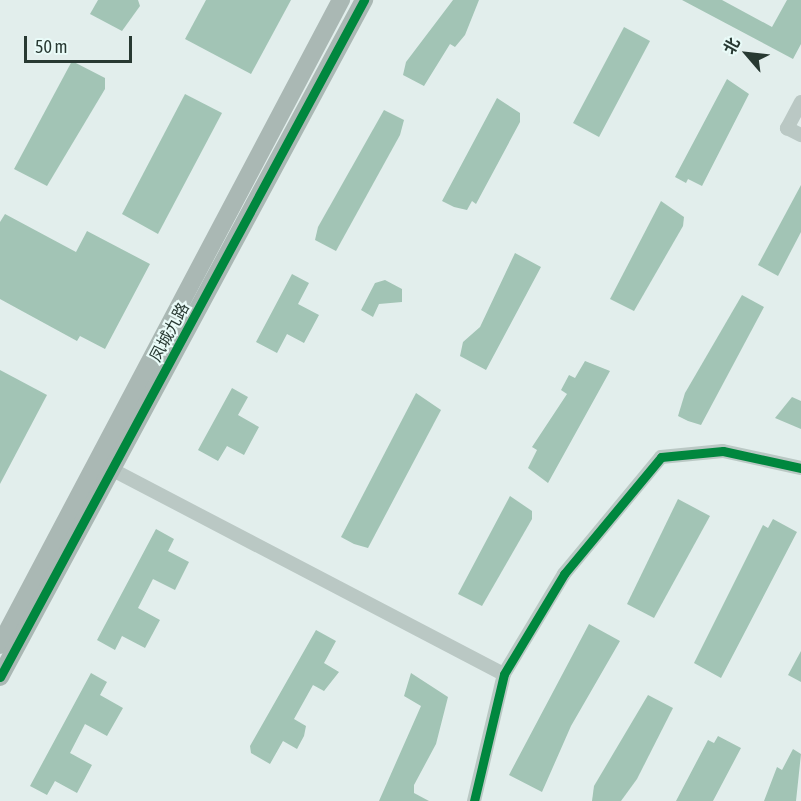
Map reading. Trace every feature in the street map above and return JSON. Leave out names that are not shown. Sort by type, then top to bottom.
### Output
[{"type":"street","name":"凤城九路","points":[[0,645],[341,0]]},
{"type":"street","name":"凤城九路","points":[[0,677],[364,0]]},
{"type":"street","points":[[801,102],[787,128],[801,135]]},
{"type":"street","points":[[474,801],[504,674],[564,574],[661,457],[723,451],[801,468]]},
{"type":"street","points":[[112,470],[504,674]]},
{"type":"building","points":[[98,0],[138,0],[140,6],[122,31],[90,14]]},
{"type":"building","points":[[206,0],[291,0],[251,74],[185,39]]},
{"type":"building","points":[[453,0],[479,0],[465,35],[455,47],[450,44],[424,86],[403,75],[406,62]]},
{"type":"building","points":[[682,0],[722,0],[772,27],[787,0],[801,0],[801,44],[793,59]]},
{"type":"building","points":[[624,27],[650,41],[599,137],[573,123]]},
{"type":"building","points":[[72,61],[105,78],[105,89],[47,186],[14,169]]},
{"type":"building","points":[[727,79],[749,94],[702,186],[688,179],[686,183],[675,177]]},
{"type":"building","points":[[185,94],[222,113],[158,234],[122,214]]},
{"type":"building","points":[[497,98],[520,113],[520,122],[476,204],[472,201],[467,210],[454,207],[442,201]]},
{"type":"building","points":[[384,110],[404,120],[400,135],[336,251],[315,240],[318,227]]},
{"type":"building","points":[[801,185],[801,232],[778,276],[758,265]]},
{"type":"building","points":[[661,201],[684,217],[683,226],[634,311],[610,299]]},
{"type":"building","points":[[5,214],[76,252],[87,231],[150,264],[105,349],[80,336],[77,341],[0,299],[0,222]]},
{"type":"building","points":[[515,253],[541,267],[486,370],[460,356],[463,342],[480,327]]},
{"type":"building","points":[[292,274],[309,283],[298,304],[319,315],[304,343],[287,334],[277,353],[256,342]]},
{"type":"building","points":[[385,280],[402,289],[402,302],[379,304],[373,317],[361,310],[375,283]]},
{"type":"building","points":[[742,295],[764,307],[701,425],[688,421],[678,416],[685,393]]},
{"type":"building","points":[[585,361],[610,371],[548,483],[528,468],[537,450],[532,447],[567,394],[561,390],[569,375],[575,378]]},
{"type":"building","points":[[0,370],[47,395],[0,484]]},
{"type":"building","points":[[232,388],[248,397],[238,415],[259,427],[244,455],[227,446],[218,461],[198,450]]},
{"type":"building","points":[[416,393],[441,410],[368,548],[354,544],[341,537]]},
{"type":"building","points":[[792,397],[801,401],[801,429],[775,418]]},
{"type":"building","points":[[510,496],[532,511],[532,519],[482,606],[458,594]]},
{"type":"building","points":[[678,499],[710,516],[654,618],[627,604]]},
{"type":"building","points":[[773,519],[797,532],[721,678],[694,663],[763,525],[768,528]]},
{"type":"building","points":[[156,529],[174,539],[168,551],[189,562],[175,590],[153,579],[138,608],[160,620],[145,648],[122,636],[115,650],[97,640]]},
{"type":"building","points":[[589,624],[620,641],[571,726],[542,792],[509,775]]},
{"type":"building","points":[[316,630],[336,641],[324,663],[339,672],[324,691],[313,685],[294,719],[306,726],[297,749],[283,741],[270,764],[251,753],[250,746]]},
{"type":"building","points":[[801,651],[801,682],[788,675]]},
{"type":"building","points":[[91,673],[107,682],[100,695],[123,708],[107,736],[85,724],[70,753],[92,765],[77,793],[55,781],[47,795],[30,786]]},
{"type":"building","points":[[411,673],[448,697],[436,744],[414,785],[414,793],[429,801],[379,801],[421,706],[404,696]]},
{"type":"building","points":[[648,695],[673,708],[637,779],[621,801],[592,801],[594,786]]},
{"type":"building","points":[[718,736],[741,748],[713,801],[676,801],[708,740],[714,743]]},
{"type":"building","points":[[793,749],[801,754],[796,801],[764,801],[777,767],[782,770]]},
{"type":"cycle path","points":[[0,677],[364,0]]},
{"type":"cycle path","points":[[474,801],[504,674],[564,574],[661,457],[723,451],[801,468]]}]
